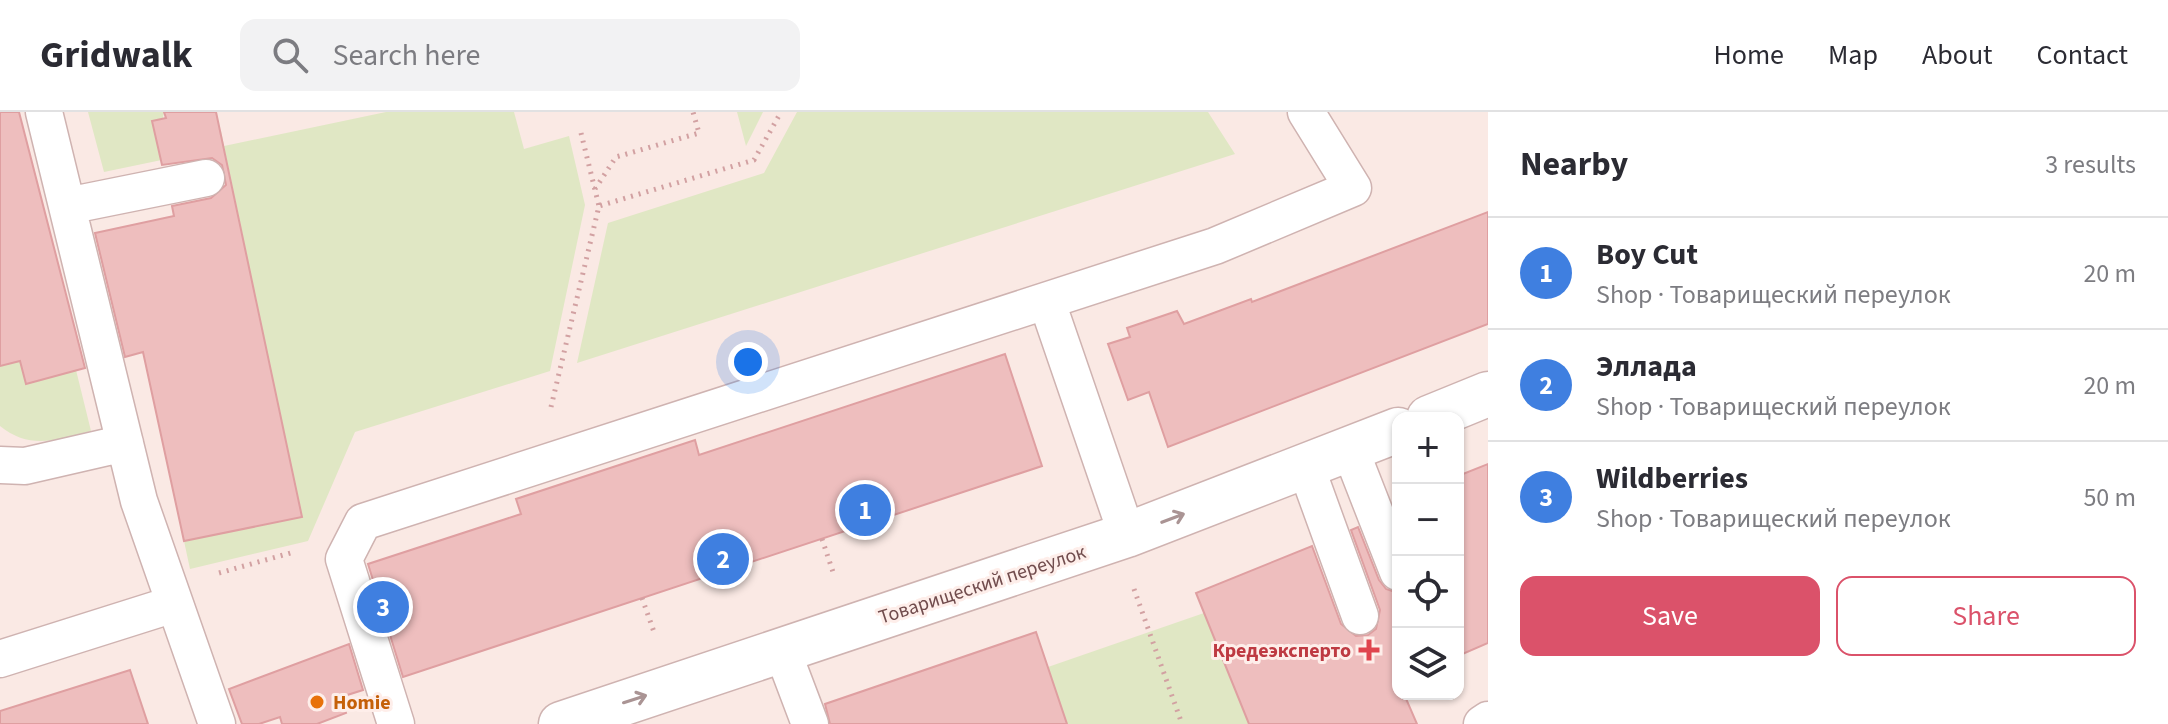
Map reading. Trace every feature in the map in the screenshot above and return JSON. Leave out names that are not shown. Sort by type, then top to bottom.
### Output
[{"type":"street","points":[[1444,412],[1488,394]]},
{"type":"street","name":"Товарищеский переулок","points":[[561,724],[1127,535],[1392,432]]},
{"type":"lane","points":[[44,112],[139,501],[217,724]]},
{"type":"lane","points":[[396,724],[344,559],[363,522],[1215,246],[1353,188],[1306,112]]},
{"type":"lane","points":[[67,206],[206,178]]},
{"type":"lane","points":[[1047,302],[1127,535]]},
{"type":"lane","points":[[0,465],[25,466],[125,443]]},
{"type":"lane","points":[[1350,449],[1392,557]]},
{"type":"lane","points":[[1306,467],[1360,616]]},
{"type":"lane","points":[[0,659],[171,595]]},
{"type":"lane","points":[[782,650],[810,724]]},
{"type":"lane","points":[[1482,724],[1488,720]]},
{"type":"path","points":[[595,189],[616,157],[699,133],[693,112]]},
{"type":"path","points":[[599,206],[754,160],[781,112]]},
{"type":"path","points":[[537,466],[599,206],[581,133]]},
{"type":"path","points":[[822,539],[834,575]]},
{"type":"path","points":[[171,595],[318,546],[344,559]]},
{"type":"path","points":[[1132,585],[1182,724]]},
{"type":"path","points":[[642,598],[654,632]]},
{"type":"green space","points":[[88,112],[164,112],[158,144],[221,131],[224,146],[386,112],[514,112],[524,149],[569,136],[585,205],[550,371],[355,432],[308,541],[190,569],[184,541],[302,517],[224,147],[104,172]]},
{"type":"green space","points":[[737,112],[763,112],[746,146]]},
{"type":"green space","points":[[797,112],[1208,112],[1235,154],[577,363],[608,223],[764,173]]},
{"type":"green space","points":[[20,361],[76,370],[91,431],[55,440],[33,441],[0,426],[0,366]]},
{"type":"green space","points":[[1204,613],[1249,724],[1067,724],[1048,667]]},
{"type":"building","points":[[0,112],[19,112],[85,368],[26,384],[20,361],[0,366]]},
{"type":"building","points":[[164,112],[216,112],[302,517],[184,541],[143,352],[125,357],[95,233],[174,216],[172,206],[211,198],[226,185],[222,165],[212,158],[162,165],[152,121],[166,118]]},
{"type":"building","points":[[1488,212],[1488,324],[1168,447],[1149,392],[1128,400],[1108,344],[1130,337],[1127,328],[1177,311],[1184,324],[1251,299],[1252,302]]},
{"type":"building","points":[[1005,354],[1042,466],[403,677],[368,564],[521,514],[516,499],[695,440],[699,455]]},
{"type":"building","points":[[1488,464],[1488,643],[1464,653],[1464,484],[1464,474]]},
{"type":"building","points":[[1358,527],[1379,580],[1392,591],[1392,700],[1407,700],[1417,724],[1249,724],[1196,593],[1312,546],[1341,624],[1356,636],[1368,635],[1376,629],[1380,610],[1351,530]]},
{"type":"building","points":[[1036,632],[1067,724],[830,724],[825,704]]},
{"type":"building","points":[[349,644],[363,690],[341,697],[346,713],[317,724],[282,724],[280,717],[259,724],[242,724],[229,689]]},
{"type":"building","points":[[130,670],[148,724],[0,724],[0,711]]},
{"type":"place","name":"Boy Cut","points":[[865,510]]},
{"type":"place","name":"Эллада","points":[[723,559]]},
{"type":"place","name":"Wildberries","points":[[383,607]]},
{"type":"place","name":"Кредеэксперто","points":[[1369,650]]},
{"type":"place","name":"Homie","points":[[317,702]]}]
